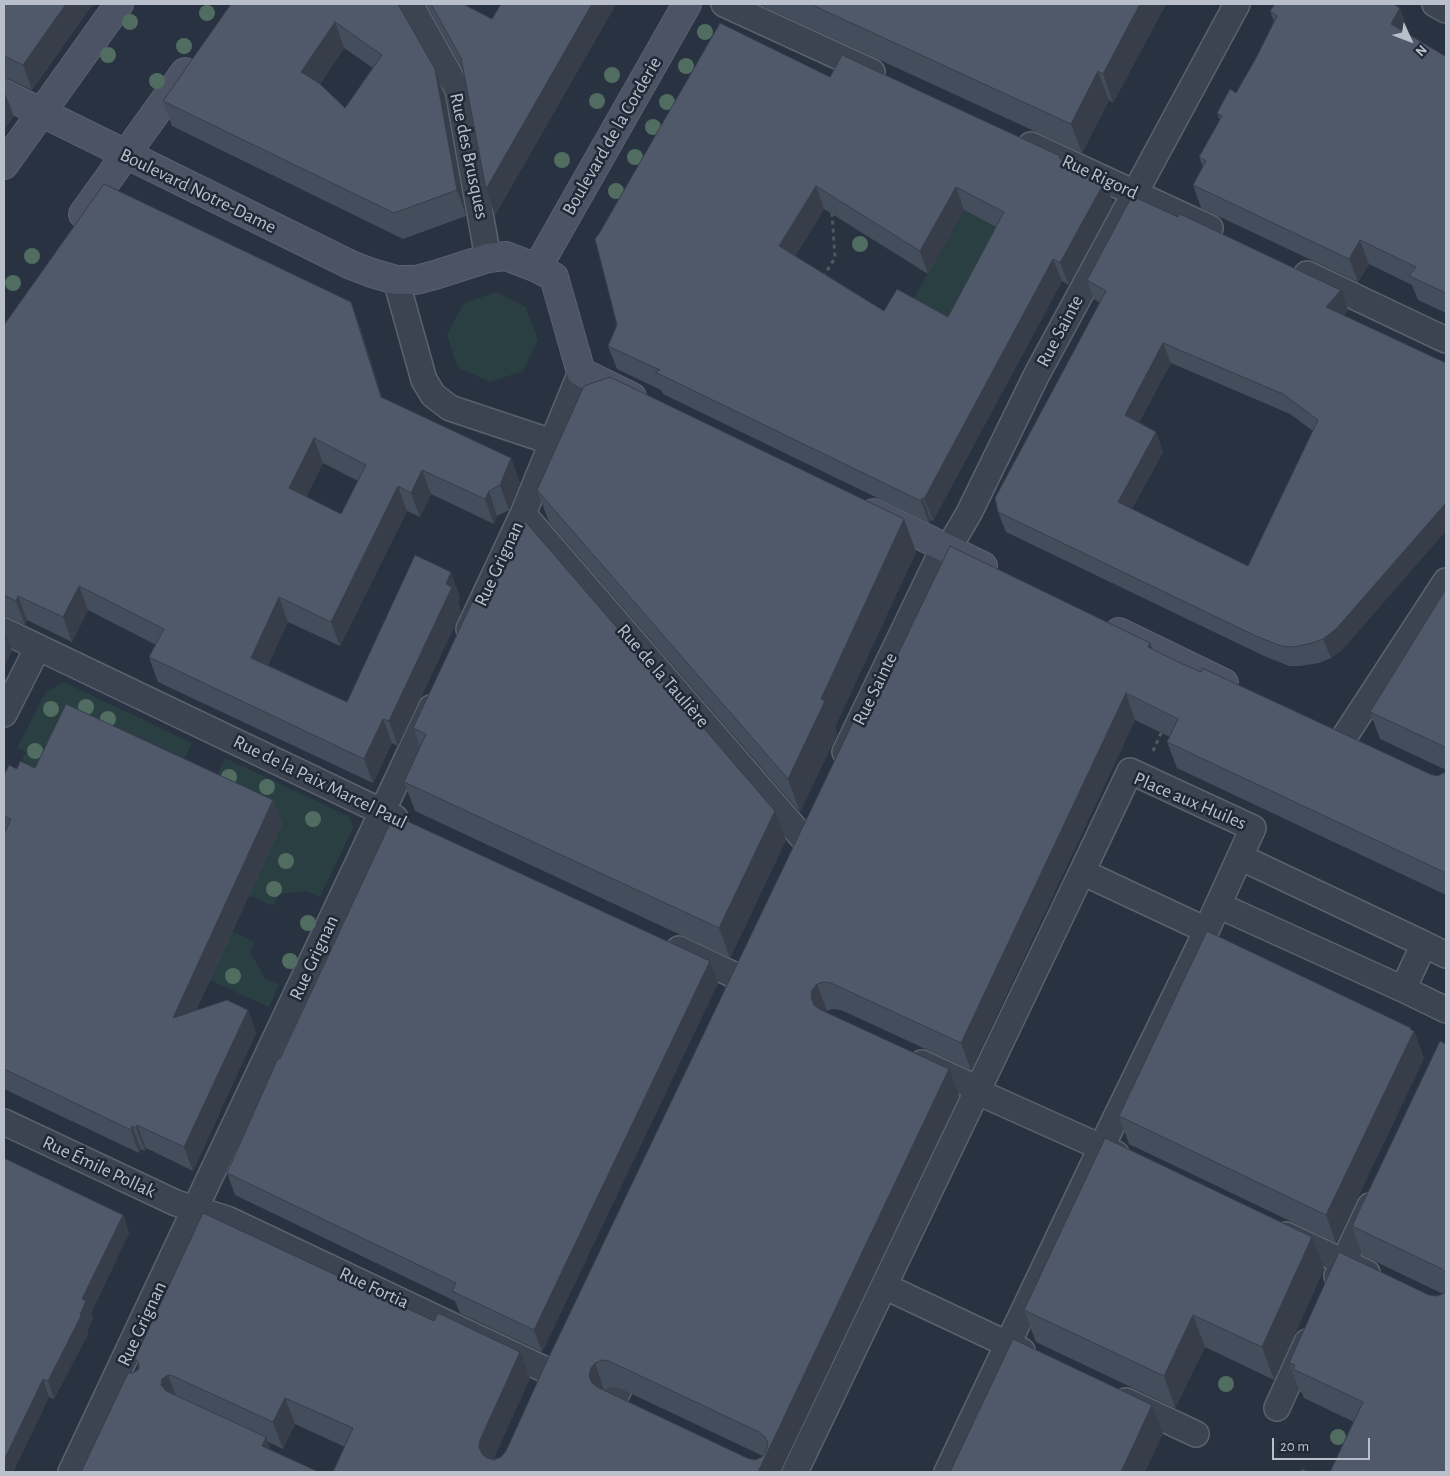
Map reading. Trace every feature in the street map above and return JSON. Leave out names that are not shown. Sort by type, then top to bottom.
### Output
[{"type":"street","points":[[4,165],[119,4]]},
{"type":"street","name":"Rue des Brusques","points":[[410,4],[458,90],[488,258]]},
{"type":"street","name":"Boulevard de la Corderie","points":[[537,268],[687,4]]},
{"type":"street","points":[[724,4],[894,82]]},
{"type":"street","name":"Rue Sainte","points":[[833,775],[942,551],[948,549],[969,513],[1036,376],[1236,4]]},
{"type":"street","points":[[1435,4],[1446,10]]},
{"type":"street","points":[[67,236],[201,50]]},
{"type":"street","name":"Boulevard Notre-Dame","points":[[4,94],[126,156],[350,265],[396,280]]},
{"type":"street","name":"Rue Rigord","points":[[1010,135],[1232,239]]},
{"type":"street","points":[[552,442],[450,408],[432,395],[424,380],[396,280],[416,280],[488,258],[506,256],[537,268],[554,277],[581,372],[656,408]]},
{"type":"street","points":[[1286,264],[1446,340]]},
{"type":"street","name":"Rue Grignan","points":[[458,650],[523,514],[581,372]]},
{"type":"street","points":[[849,501],[1002,575]]},
{"type":"street","name":"Rue de la Taulière","points":[[523,514],[803,838]]},
{"type":"street","points":[[1369,751],[1334,735],[1446,580]]},
{"type":"street","points":[[1100,623],[1245,693]]},
{"type":"street","name":"Rue de la Paix Marcel Paul","points":[[4,631],[418,829]]},
{"type":"street","points":[[4,714],[38,647]]},
{"type":"street","name":"Rue Grignan","points":[[71,1472],[442,686]]},
{"type":"street","name":"Place aux Huiles","points":[[947,1472],[1007,1345],[1119,1156],[1206,930],[1253,828],[1130,771],[1082,872]]},
{"type":"street","name":"Place aux Huiles","points":[[1240,857],[1446,955]]},
{"type":"street","points":[[795,1472],[884,1286],[971,1087],[1082,872],[1206,930]]},
{"type":"street","points":[[1218,904],[1446,1010]]},
{"type":"street","points":[[662,941],[737,978]]},
{"type":"street","points":[[1404,989],[1424,944]]},
{"type":"street","points":[[904,1055],[1119,1156]]},
{"type":"street","name":"Rue Émile Pollak","points":[[4,1122],[176,1203],[196,1209]]},
{"type":"street","points":[[1328,1296],[1378,1190]]},
{"type":"street","name":"Rue Fortia","points":[[196,1209],[227,1219],[549,1373]]},
{"type":"street","points":[[1264,1224],[1386,1282]]},
{"type":"street","points":[[884,1286],[1034,1357]]},
{"type":"street","points":[[1277,1408],[1316,1322]]},
{"type":"street","points":[[1108,1393],[1196,1434]]},
{"type":"path","points":[[820,282],[835,258],[832,213]]},
{"type":"path","points":[[1141,776],[1166,722]]},
{"type":"green space","points":[[964,210],[1012,235],[956,340],[906,312]]},
{"type":"green space","points":[[496,292],[526,307],[538,340],[523,371],[490,382],[457,367],[447,334],[464,303]]},
{"type":"green space","points":[[64,682],[192,743],[177,775],[40,799],[24,775],[29,764],[22,760],[26,752],[17,748],[45,693]]},
{"type":"green space","points":[[225,758],[350,817],[353,828],[320,897],[307,891],[279,894],[273,906],[249,895],[210,791]]},
{"type":"green space","points":[[231,931],[255,942],[250,952],[265,978],[279,984],[269,1007],[209,980]]},
{"type":"building","points":[[4,4],[66,4],[23,65],[4,56]]},
{"type":"building","points":[[231,4],[398,4],[435,69],[457,190],[394,213],[163,101]],"holes":[[[335,22],[382,55],[345,108],[319,83],[301,72]]]},
{"type":"building","points":[[431,4],[463,4],[492,19],[501,4],[592,4],[486,189],[461,58]]},
{"type":"building","points":[[810,4],[1140,4],[1103,74],[1098,71],[1071,124]]},
{"type":"building","points":[[1275,4],[1393,4],[1400,8],[1391,24],[1446,55],[1446,293],[1409,276],[1416,267],[1360,240],[1349,259],[1193,185],[1206,161],[1199,157],[1222,116],[1217,113],[1230,89],[1236,93],[1256,58],[1277,16],[1270,11]]},
{"type":"building","points":[[720,23],[830,77],[842,55],[1060,156],[1059,158],[1105,181],[1060,263],[1053,259],[924,499],[922,498],[921,501],[655,372],[660,370],[608,346],[617,325],[595,239]],"holes":[[[816,186],[920,251],[956,187],[1004,212],[948,317],[897,289],[884,311],[779,246]]]},
{"type":"building","points":[[104,184],[351,302],[381,397],[511,458],[500,485],[489,491],[485,499],[422,470],[411,493],[398,486],[331,622],[279,597],[251,658],[347,702],[415,555],[451,572],[446,584],[452,587],[389,721],[383,719],[364,759],[149,657],[164,629],[79,586],[63,617],[18,596],[16,601],[4,595],[4,325]],"holes":[[[314,438],[366,465],[341,514],[289,488]]]},
{"type":"building","points":[[1132,196],[1178,217],[1180,214],[1341,290],[1326,307],[1446,363],[1446,503],[1336,629],[1323,639],[1293,647],[1281,646],[1256,636],[998,512],[995,498],[1106,291],[1087,280]],"holes":[[[1163,343],[1283,394],[1318,420],[1248,566],[1118,502],[1156,432],[1125,415]]]},
{"type":"building","points":[[610,377],[904,519],[821,699],[825,701],[788,779],[537,490],[584,386]]},
{"type":"building","points":[[525,521],[775,811],[719,928],[404,782],[426,734],[413,728],[476,594],[488,600]]},
{"type":"building","points":[[950,546],[1150,643],[1148,647],[1176,661],[1201,672],[1202,668],[1430,774],[1437,776],[1446,772],[1446,873],[1167,742],[1178,719],[1126,693],[961,1043],[831,983],[817,984],[812,990],[811,998],[814,1005],[819,1009],[949,1069],[758,1472],[333,1472],[353,1428],[285,1398],[273,1422],[168,1375],[162,1379],[161,1385],[166,1391],[266,1437],[262,1446],[319,1472],[81,1472],[128,1373],[133,1373],[139,1369],[139,1364],[135,1358],[203,1213],[434,1321],[438,1313],[520,1352],[480,1440],[479,1447],[482,1454],[494,1460],[501,1457],[506,1451],[546,1363],[854,720],[864,725]],"holes":[[[602,1360],[609,1361],[759,1432],[765,1437],[768,1444],[766,1452],[762,1457],[755,1460],[747,1458],[597,1387],[592,1383],[589,1376],[591,1368],[595,1363]]]},
{"type":"building","points":[[1446,589],[1446,749],[1370,712]]},
{"type":"building","points":[[66,704],[273,800],[173,1018],[227,1000],[248,1010],[184,1147],[137,1125],[136,1128],[132,1126],[131,1130],[4,1069],[4,834],[11,819],[4,816],[4,775],[9,765],[17,769],[20,761],[35,768]]},
{"type":"building","points":[[394,815],[710,961],[534,1330],[452,1291],[456,1283],[227,1173],[278,1058],[280,1059]]},
{"type":"building","points":[[1207,931],[1414,1031],[1326,1215],[1119,1116]]},
{"type":"building","points":[[1440,1041],[1446,1044],[1446,1273],[1442,1269],[1352,1226]]},
{"type":"building","points":[[1105,1138],[1312,1237],[1262,1347],[1193,1315],[1164,1376],[1024,1310]]},
{"type":"building","points":[[4,1158],[123,1215],[82,1299],[86,1301],[81,1316],[48,1381],[43,1379],[4,1460]]},
{"type":"building","points":[[1339,1252],[1429,1295],[1443,1294],[1446,1290],[1446,1472],[1330,1472],[1363,1402],[1293,1369],[1295,1365],[1289,1363]]},
{"type":"building","points":[[1013,1339],[1152,1405],[1121,1472],[950,1472]]}]
